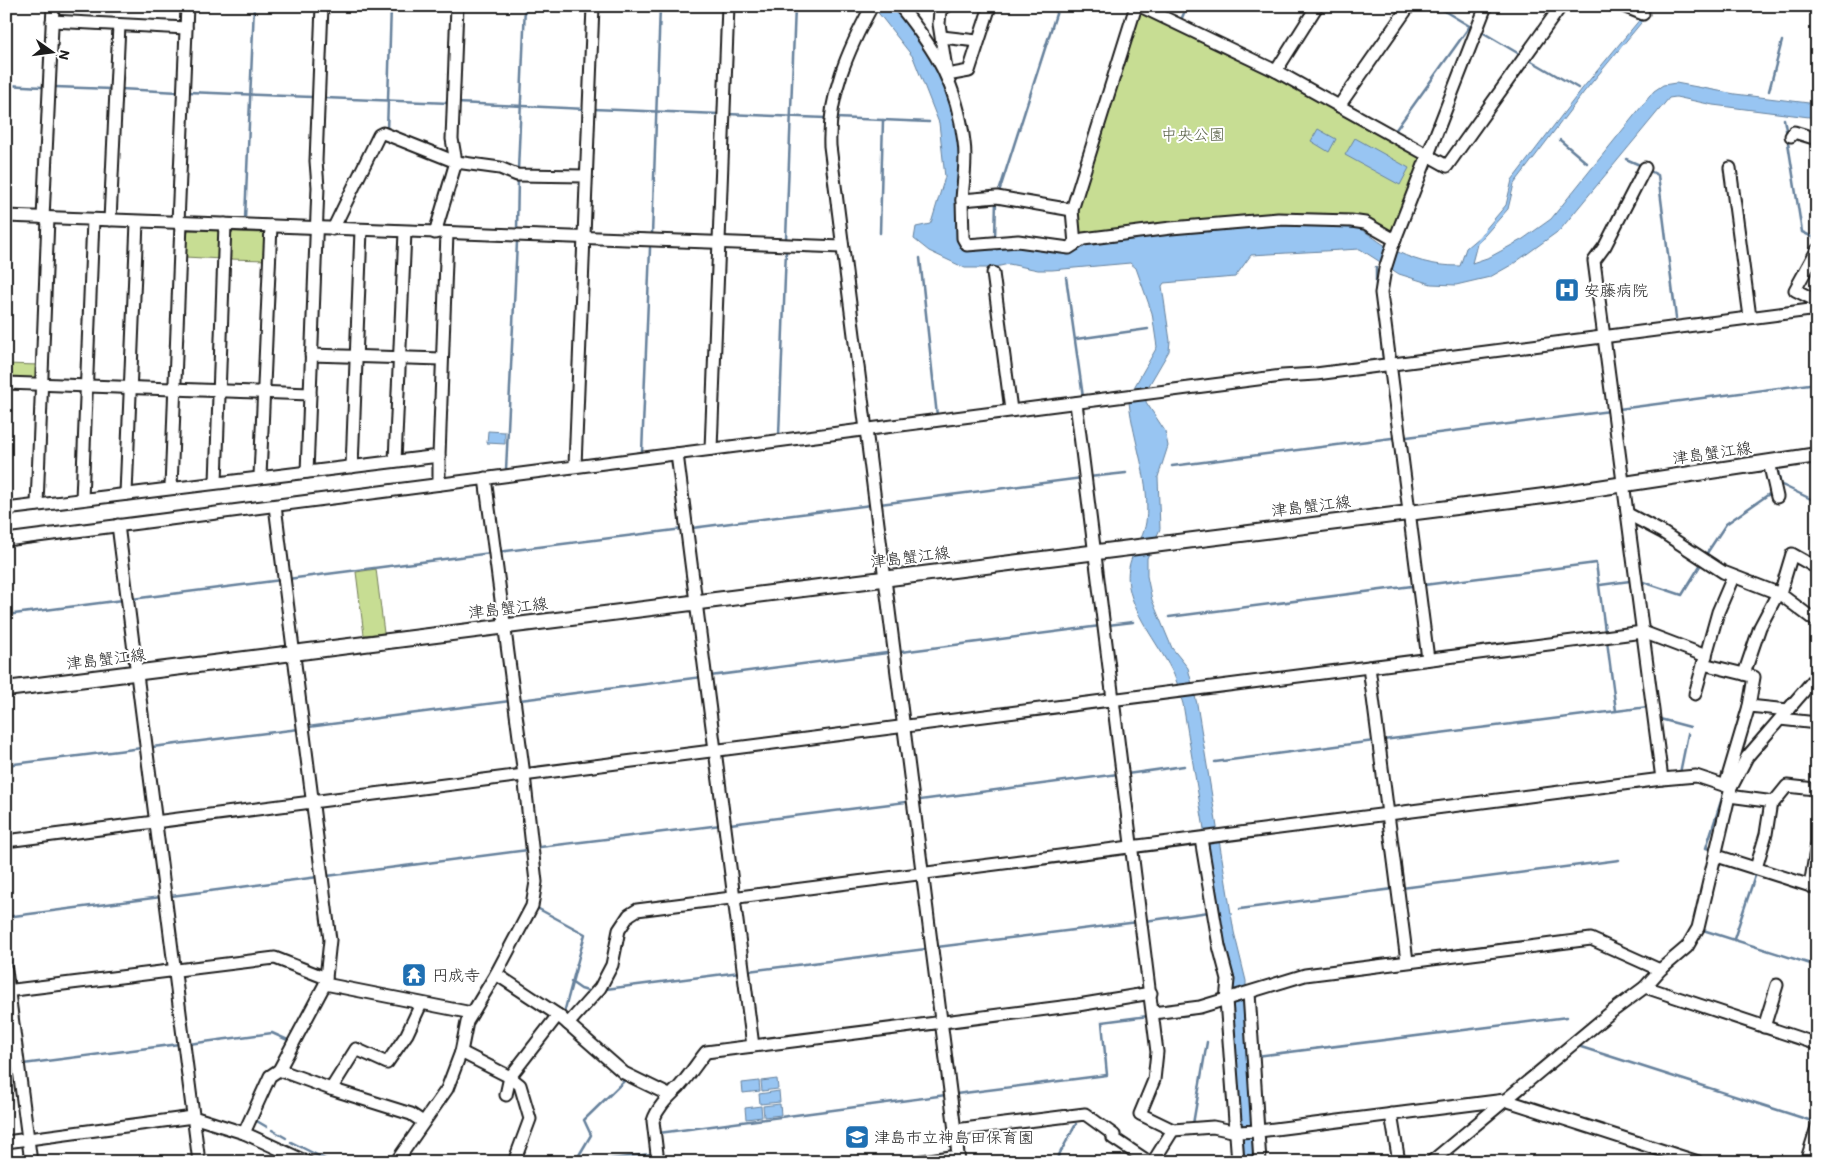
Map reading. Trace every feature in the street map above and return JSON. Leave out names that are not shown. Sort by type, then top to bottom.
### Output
[{"type":"main road","name":"津島蟹江線","points":[[6,689],[1408,511],[1552,495],[1817,456]]},
{"type":"street","points":[[37,505],[52,6]]},
{"type":"street","points":[[171,488],[176,390],[187,6]]},
{"type":"street","points":[[307,472],[318,187],[316,161],[322,6]]},
{"type":"street","points":[[435,233],[456,162],[452,139],[457,6]]},
{"type":"street","points":[[575,463],[593,6]]},
{"type":"street","points":[[711,446],[728,6]]},
{"type":"street","points":[[900,6],[935,51],[947,75]]},
{"type":"street","points":[[947,75],[969,71],[977,41],[990,6]]},
{"type":"street","points":[[1075,244],[1072,210],[1138,6],[1276,71],[1447,166],[1561,6]]},
{"type":"street","points":[[1276,71],[1318,6]]},
{"type":"street","points":[[1339,106],[1409,6]]},
{"type":"street","points":[[1428,659],[1381,293],[1385,269],[1426,155],[1486,6]]},
{"type":"street","points":[[1623,6],[1643,14]]},
{"type":"street","points":[[941,7],[942,38],[947,75],[964,143],[963,238],[967,245],[1018,241],[1069,248],[1083,239],[1171,228],[1278,219],[1351,220],[1365,223],[1394,244]]},
{"type":"street","points":[[868,9],[837,84],[829,126],[832,171],[959,1159],[915,1162]]},
{"type":"street","points":[[52,21],[186,28]]},
{"type":"street","points":[[110,220],[119,24]]},
{"type":"street","points":[[942,38],[977,41]]},
{"type":"street","points":[[1791,136],[1794,132],[1817,140]]},
{"type":"street","points":[[333,229],[379,135],[383,133],[456,162],[500,168],[517,174],[585,176]]},
{"type":"street","points":[[1645,168],[1605,246],[1594,261],[1662,779]]},
{"type":"street","points":[[1730,168],[1750,318]]},
{"type":"street","points":[[962,200],[997,197],[1072,210]]},
{"type":"street","points":[[6,216],[719,244],[842,247]]},
{"type":"street","points":[[82,499],[93,220]]},
{"type":"street","points":[[126,494],[137,222]]},
{"type":"street","points":[[216,482],[221,391],[225,224]]},
{"type":"street","points":[[260,476],[270,226]]},
{"type":"street","points":[[352,467],[361,230]]},
{"type":"street","points":[[395,461],[405,232]]},
{"type":"street","points":[[439,482],[447,233]]},
{"type":"street","points":[[1817,250],[1795,290],[1817,301]]},
{"type":"street","points":[[993,273],[1012,410]]},
{"type":"street","points":[[6,540],[275,506],[439,482],[485,478],[575,463],[677,454],[711,446],[1148,394],[1389,360],[1605,336],[1810,310],[1817,312]]},
{"type":"street","points":[[311,355],[442,359]]},
{"type":"street","points":[[6,383],[310,394]]},
{"type":"street","points":[[1076,402],[1153,1013],[1157,1067],[1154,1080],[1140,1114],[1173,1130],[1213,1127],[1237,1132],[1259,1131],[1505,1100],[1698,1162]]},
{"type":"street","points":[[677,454],[753,1046]]},
{"type":"street","points":[[6,509],[260,476],[439,456]]},
{"type":"street","points":[[1769,462],[1777,497]]},
{"type":"street","points":[[396,1162],[447,1089],[461,1052],[466,1022],[496,974],[532,906],[536,882],[485,478]]},
{"type":"street","points":[[244,1133],[270,1076],[279,1070],[325,981],[330,940],[275,506]]},
{"type":"street","points":[[1628,514],[1733,577],[1779,594],[1817,622]]},
{"type":"street","points":[[118,525],[199,1162]]},
{"type":"street","points":[[1744,674],[1760,627],[1779,594],[1792,554],[1817,568]]},
{"type":"street","points":[[1695,694],[1718,612],[1733,577]]},
{"type":"street","points":[[6,841],[1643,632],[1704,660],[1754,677],[1749,706],[1728,790],[1716,856],[1698,928],[1693,939],[1645,987],[1610,1013],[1431,1162]]},
{"type":"street","points":[[1369,667],[1407,961]]},
{"type":"street","points":[[1728,790],[1747,757],[1817,676]]},
{"type":"street","points":[[1749,706],[1817,723]]},
{"type":"street","points":[[568,1024],[600,988],[612,965],[619,930],[629,915],[638,910],[1662,779],[1696,776],[1728,790],[1771,802],[1774,802],[1787,786],[1816,789]]},
{"type":"street","points":[[1756,868],[1766,834],[1771,802]]},
{"type":"street","points":[[1202,839],[1219,946],[1228,980],[1227,999],[1238,1162]]},
{"type":"street","points":[[1716,856],[1813,887],[1817,844]]},
{"type":"street","points":[[1153,1013],[1200,1007],[1305,975],[1590,939],[1660,970]]},
{"type":"street","points":[[11,990],[276,958],[325,981],[422,1004],[472,1013]]},
{"type":"street","points":[[6,970],[11,990],[32,1138],[31,1162]]},
{"type":"street","points":[[496,974],[558,1015],[624,1073],[669,1095]]},
{"type":"street","points":[[1764,1027],[1777,985]]},
{"type":"street","points":[[1645,987],[1817,1044]]},
{"type":"street","points":[[1249,993],[1260,1162]]},
{"type":"street","points":[[658,1162],[653,1121],[669,1095],[678,1087],[706,1052],[1151,994]]},
{"type":"street","points":[[331,1089],[356,1049],[387,1063],[408,1034],[422,1004]]},
{"type":"street","points":[[506,1095],[510,1077],[558,1015]]},
{"type":"street","points":[[461,1052],[510,1077],[520,1085],[530,1119],[514,1162]]},
{"type":"street","points":[[279,1070],[331,1089],[411,1114],[423,1122]]},
{"type":"street","points":[[955,1130],[1085,1114],[1114,1134],[1112,1138],[1149,1162]]},
{"type":"street","points":[[1392,1114],[1399,1162]]},
{"type":"street","points":[[6,1142],[193,1117],[244,1133],[307,1162]]},
{"type":"street","points":[[1806,1162],[1817,1127]]},
{"type":"street","points":[[1153,1162],[1173,1130]]},
{"type":"green space","name":"中央公園","points":[[1138,11],[1288,82],[1419,156],[1420,159],[1392,233],[1351,218],[1080,237],[1075,211]]},
{"type":"green space","points":[[189,230],[219,231],[222,259],[185,257],[186,234]]},
{"type":"green space","points":[[233,232],[263,233],[267,237],[267,260],[228,259],[228,237]]},
{"type":"green space","points":[[6,364],[39,365],[36,378],[6,377]]},
{"type":"green space","points":[[376,569],[384,633],[364,635],[356,572]]},
{"type":"water","points":[[870,6],[893,6],[928,48],[937,66],[954,116],[960,159],[959,243],[963,249],[1022,246],[1076,251],[1083,246],[1194,231],[1278,226],[1341,226],[1362,230],[1388,247],[1414,259],[1440,265],[1460,266],[1466,248],[1479,237],[1506,205],[1512,180],[1582,89],[1651,6],[1655,6],[1584,92],[1514,184],[1508,209],[1477,244],[1472,263],[1490,257],[1523,239],[1551,219],[1654,91],[1663,85],[1676,83],[1735,94],[1817,104],[1817,118],[1713,105],[1676,97],[1669,98],[1560,230],[1513,264],[1490,277],[1456,285],[1431,284],[1399,274],[1360,249],[1251,255],[1235,277],[1164,283],[1162,286],[1170,341],[1169,351],[1148,387],[1146,402],[1165,431],[1168,446],[1158,477],[1160,529],[1147,558],[1147,576],[1152,600],[1172,648],[1188,668],[1197,704],[1234,932],[1246,981],[1246,1033],[1256,1162],[1242,1162],[1232,981],[1224,948],[1183,704],[1177,682],[1169,664],[1142,621],[1129,587],[1129,567],[1144,531],[1147,507],[1144,477],[1129,402],[1132,391],[1157,347],[1152,313],[1136,268],[1130,263],[1052,270],[1038,270],[1009,264],[991,268],[965,268],[929,251],[914,239],[916,227],[930,224],[932,220],[945,177],[939,123],[913,57],[876,10]]},
{"type":"water","points":[[1318,129],[1336,139],[1329,152],[1311,141]]},
{"type":"water","points":[[1355,138],[1409,168],[1400,185],[1345,155]]},
{"type":"water","points":[[488,431],[505,432],[505,444],[487,443]]},
{"type":"water","points":[[777,1079],[778,1089],[762,1091],[761,1081]]},
{"type":"water","points":[[759,1081],[760,1091],[743,1093],[742,1083]]},
{"type":"water","points":[[779,1091],[780,1102],[760,1104],[759,1094]]},
{"type":"water","points":[[780,1104],[781,1115],[764,1117],[763,1106]]},
{"type":"water","points":[[761,1106],[762,1117],[746,1119],[745,1108]]},
{"type":"waterway","points":[[245,219],[254,6]]},
{"type":"waterway","points":[[387,131],[391,6]]},
{"type":"waterway","points":[[518,170],[525,6]]},
{"type":"waterway","points":[[652,235],[660,6]]},
{"type":"waterway","points":[[786,239],[795,6]]},
{"type":"waterway","points":[[998,195],[1057,11],[1042,6]]},
{"type":"waterway","points":[[1181,20],[1187,6]]},
{"type":"waterway","points":[[1300,6],[1310,11]]},
{"type":"waterway","points":[[1436,6],[1471,27]]},
{"type":"waterway","points":[[1395,131],[1470,26]]},
{"type":"waterway","points":[[1482,32],[1521,55]]},
{"type":"waterway","points":[[1769,91],[1782,41]]},
{"type":"waterway","points":[[1528,59],[1578,88]]},
{"type":"waterway","points":[[6,85],[42,87]]},
{"type":"waterway","points":[[55,87],[112,89]]},
{"type":"waterway","points":[[120,89],[179,92]]},
{"type":"waterway","points":[[188,92],[312,97]]},
{"type":"waterway","points":[[325,98],[449,103]]},
{"type":"waterway","points":[[457,103],[586,109]]},
{"type":"waterway","points":[[593,109],[720,114]]},
{"type":"waterway","points":[[727,114],[826,118]]},
{"type":"waterway","points":[[836,118],[929,122]]},
{"type":"waterway","points":[[1784,119],[1787,135]]},
{"type":"waterway","points":[[880,233],[883,120]]},
{"type":"waterway","points":[[1560,140],[1587,163]]},
{"type":"waterway","points":[[1788,143],[1802,232],[1817,239]]},
{"type":"waterway","points":[[1626,159],[1642,166]]},
{"type":"waterway","points":[[1648,170],[1658,175],[1676,318]]},
{"type":"waterway","points":[[517,230],[518,179]]},
{"type":"waterway","points":[[995,238],[996,200]]},
{"type":"waterway","points":[[506,470],[517,242]]},
{"type":"waterway","points":[[642,453],[650,248]]},
{"type":"waterway","points":[[779,435],[786,250]]},
{"type":"waterway","points":[[920,258],[937,416]]},
{"type":"waterway","points":[[1376,267],[1376,290]]},
{"type":"waterway","points":[[1066,277],[1083,397]]},
{"type":"waterway","points":[[1076,339],[1148,329]]},
{"type":"waterway","points":[[1380,331],[1383,357]]},
{"type":"waterway","points":[[1369,361],[1386,359]]},
{"type":"waterway","points":[[1619,409],[1817,383]]},
{"type":"waterway","points":[[1407,437],[1610,411]]},
{"type":"waterway","points":[[1172,466],[1392,438]]},
{"type":"waterway","points":[[1778,471],[1781,486]]},
{"type":"waterway","points":[[1089,477],[1126,473]]},
{"type":"waterway","points":[[880,504],[1082,478]]},
{"type":"waterway","points":[[1782,485],[1817,502]]},
{"type":"waterway","points":[[1705,556],[1726,524],[1772,492]]},
{"type":"waterway","points":[[692,528],[871,505]]},
{"type":"waterway","points":[[498,552],[683,529]]},
{"type":"waterway","points":[[288,579],[491,553]]},
{"type":"waterway","points":[[1424,585],[1596,563],[1605,631]]},
{"type":"waterway","points":[[1643,582],[1682,595],[1701,564]]},
{"type":"waterway","points":[[132,599],[281,580]]},
{"type":"waterway","points":[[1600,585],[1630,581]]},
{"type":"waterway","points":[[1169,617],[1412,586]]},
{"type":"waterway","points":[[6,615],[123,600]]},
{"type":"waterway","points":[[1108,625],[1133,622]]},
{"type":"waterway","points":[[901,652],[1100,626]]},
{"type":"waterway","points":[[1607,641],[1616,711],[1648,707]]},
{"type":"waterway","points":[[710,676],[887,653]]},
{"type":"waterway","points":[[520,700],[702,677]]},
{"type":"waterway","points":[[308,727],[510,701]]},
{"type":"waterway","points":[[1383,740],[1616,711]]},
{"type":"waterway","points":[[1659,716],[1660,719],[1690,727]]},
{"type":"waterway","points":[[152,747],[299,729]]},
{"type":"waterway","points":[[1680,773],[1688,734]]},
{"type":"waterway","points":[[1215,762],[1374,741]]},
{"type":"waterway","points":[[6,765],[142,748]]},
{"type":"waterway","points":[[1127,774],[1184,766]]},
{"type":"waterway","points":[[920,800],[1118,774]]},
{"type":"waterway","points":[[1713,850],[1706,848],[1724,792]]},
{"type":"waterway","points":[[730,824],[906,802]]},
{"type":"waterway","points":[[540,847],[721,825]]},
{"type":"waterway","points":[[327,876],[528,850]]},
{"type":"waterway","points":[[1402,888],[1619,860]]},
{"type":"waterway","points":[[1783,871],[1808,879]]},
{"type":"waterway","points":[[1734,939],[1756,873]]},
{"type":"waterway","points":[[171,896],[318,877]]},
{"type":"waterway","points":[[1240,909],[1393,889]]},
{"type":"waterway","points":[[6,917],[161,897]]},
{"type":"waterway","points":[[537,908],[585,934],[564,1013]]},
{"type":"waterway","points":[[1145,921],[1209,912]]},
{"type":"waterway","points":[[937,947],[1138,922]]},
{"type":"waterway","points":[[6,926],[14,987]]},
{"type":"waterway","points":[[1702,933],[1703,930],[1817,966]]},
{"type":"waterway","points":[[748,971],[926,949]]},
{"type":"waterway","points":[[606,989],[740,972]]},
{"type":"waterway","points":[[571,982],[581,989],[591,992]]},
{"type":"waterway","points":[[15,995],[20,1031]]},
{"type":"waterway","points":[[1182,1016],[1193,1014]]},
{"type":"waterway","points":[[956,1094],[1107,1075],[1102,1022],[1148,1016]]},
{"type":"waterway","points":[[1158,1019],[1169,1016]]},
{"type":"waterway","points":[[1257,1056],[1567,1017]]},
{"type":"waterway","points":[[189,1044],[272,1033],[290,1041]]},
{"type":"waterway","points":[[1193,1124],[1207,1042]]},
{"type":"waterway","points":[[23,1064],[179,1044]]},
{"type":"waterway","points":[[1581,1047],[1812,1121]]},
{"type":"waterway","points":[[6,1067],[14,1066]]},
{"type":"waterway","points":[[575,1162],[591,1135],[584,1120],[624,1081],[619,1076]]},
{"type":"waterway","points":[[660,1135],[659,1133],[946,1095]]},
{"type":"waterway","points":[[255,1120],[267,1127]]},
{"type":"waterway","points":[[1055,1162],[1076,1124]]},
{"type":"waterway","points":[[272,1130],[286,1138]]},
{"type":"waterway","points":[[291,1142],[331,1162]]},
{"type":"waterway","points":[[589,1162],[651,1154]]},
{"type":"waterway","points":[[1445,1159],[1453,1162]]},
{"type":"place","name":"安藤病院","points":[[1567,290]]},
{"type":"place","name":"円成寺","points":[[414,975]]},
{"type":"place","name":"津島市立神島田保育園","points":[[857,1137]]}]
